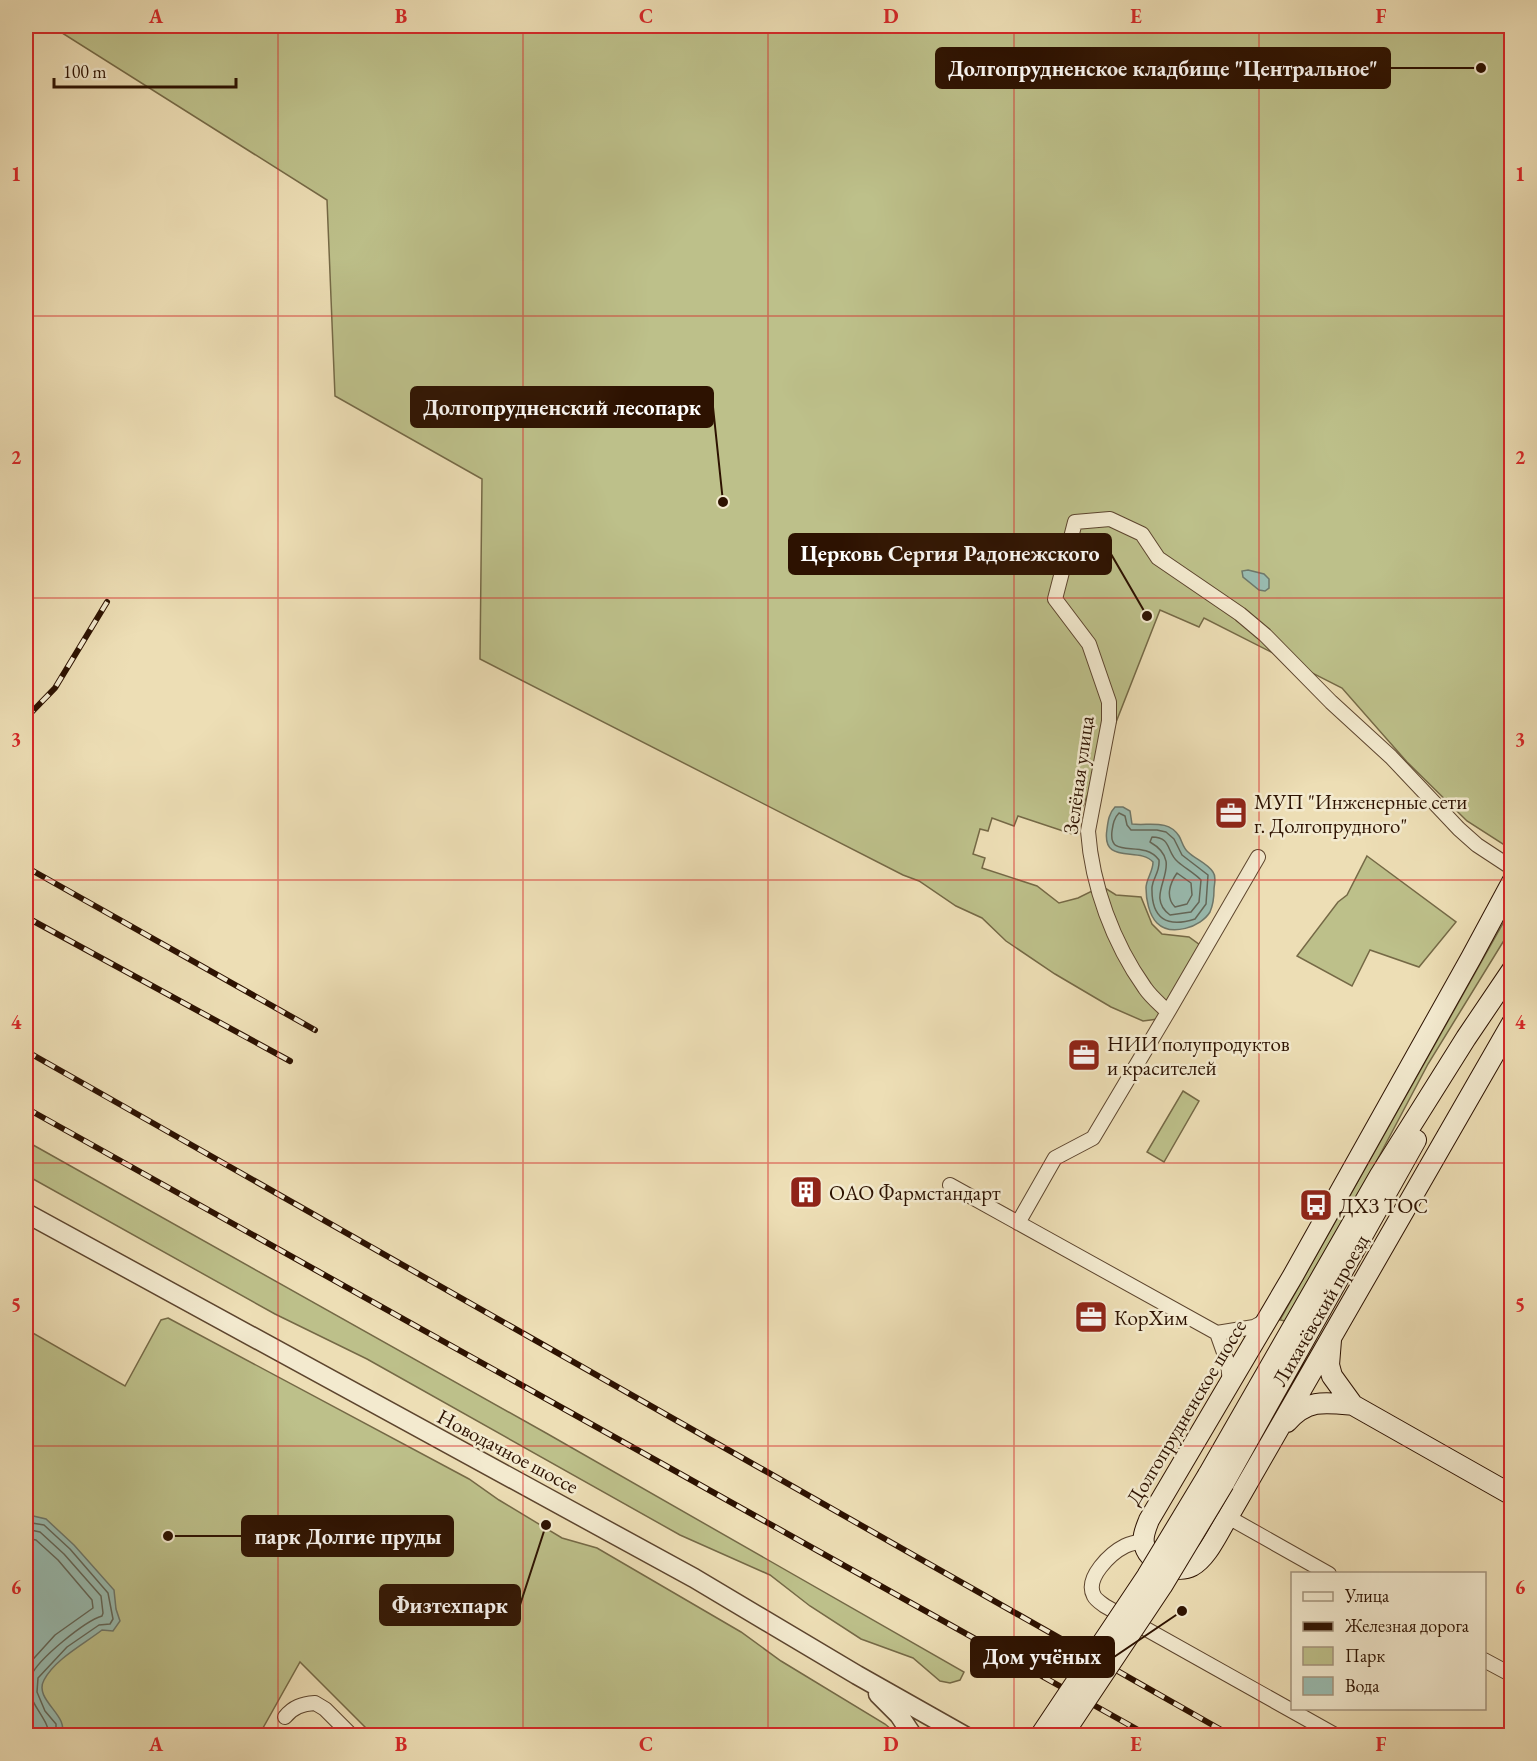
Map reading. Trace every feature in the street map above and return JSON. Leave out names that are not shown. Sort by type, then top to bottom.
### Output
[{"type":"main road","name":"Долгопрудненское шоссе","points":[[1144,1541],[1149,1520],[1268,1320],[1512,882]]},
{"type":"main road","name":"Лихачёвский проезд","points":[[1352,1254],[1512,971]]},
{"type":"main road","name":"Лихачёвский проезд","points":[[1307,1316],[1420,1111],[1512,971]]},
{"type":"main road","name":"Лихачёвский проезд","points":[[1307,1316],[1512,1021]]},
{"type":"main road","name":"Лихачёвский проезд","points":[[1277,1433],[1512,1021]]},
{"type":"main road","points":[[1062,1736],[1138,1623],[1307,1316]]},
{"type":"main road","points":[[1332,1335],[1329,1354],[1332,1376],[1353,1405],[1512,1495]]},
{"type":"main road","points":[[1144,1541],[1145,1548],[1151,1556],[1168,1567],[1178,1569],[1192,1566],[1203,1555],[1228,1517],[1277,1433],[1293,1416],[1304,1407],[1315,1403],[1353,1405]]},
{"type":"main road","points":[[1040,1736],[1216,1479]]},
{"type":"street","name":"Зелёная улица","points":[[1168,1012],[1146,989],[1109,921],[1097,888],[1089,849],[1088,831],[1109,721],[1109,702],[1089,644],[1055,599],[1075,522],[1110,519],[1142,534],[1158,558],[1240,614],[1265,635],[1331,702],[1391,757],[1459,829],[1477,845],[1512,868]]},
{"type":"street","points":[[1018,1222],[1055,1158],[1093,1138],[1258,857]]},
{"type":"street","points":[[950,1185],[1217,1333],[1254,1327],[1268,1320]]},
{"type":"street","name":"Новодачное шоссе","points":[[26,1213],[694,1578],[956,1734]]},
{"type":"street","points":[[1217,1333],[1228,1364],[1230,1382]]},
{"type":"street","points":[[1228,1517],[1325,1572]]},
{"type":"street","points":[[1144,1541],[1123,1547],[1111,1556],[1094,1580],[1092,1590],[1094,1596],[1146,1630],[1337,1736]]},
{"type":"street","points":[[1486,1661],[1512,1675]]},
{"type":"street","points":[[857,1675],[898,1715],[913,1736]]},
{"type":"street","points":[[285,1717],[290,1710],[298,1706],[315,1703],[325,1709],[352,1736]]},
{"type":"green space","points":[[51,26],[1511,26],[1511,844],[1509,848],[1467,821],[1407,762],[1342,688],[1204,618],[1199,627],[1160,610],[1075,827],[1075,835],[1018,816],[1014,826],[992,818],[988,831],[980,829],[973,854],[985,858],[982,868],[1037,886],[1059,903],[1078,898],[1102,886],[1116,895],[1141,897],[1152,924],[1162,934],[1189,937],[1200,945],[1158,1019],[1143,1021],[1111,1007],[1055,974],[1006,941],[982,918],[956,906],[919,881],[903,875],[480,659],[482,479],[335,396],[327,200]]},
{"type":"green space","points":[[1367,856],[1456,922],[1419,967],[1370,950],[1352,986],[1297,956],[1338,902],[1347,895]]},
{"type":"green space","points":[[1511,909],[1511,929],[1428,1064],[1374,1166],[1285,1321],[1280,1320]]},
{"type":"green space","points":[[1183,1091],[1199,1101],[1164,1162],[1147,1152]]},
{"type":"green space","points":[[26,1141],[546,1433],[964,1672],[960,1680],[950,1683],[940,1681],[913,1658],[861,1639],[810,1606],[770,1575],[680,1535],[367,1359],[275,1314],[26,1175]]},
{"type":"green space","points":[[168,1318],[469,1479],[562,1538],[597,1548],[741,1632],[781,1661],[885,1724],[898,1735],[482,1736],[477,1731],[473,1736],[373,1735],[300,1662],[259,1735],[26,1735],[26,1329],[125,1386],[161,1320]]},
{"type":"water","points":[[1248,570],[1264,574],[1269,579],[1269,588],[1265,591],[1259,590],[1243,577],[1242,571]]},
{"type":"water","points":[[1115,807],[1123,807],[1130,811],[1132,824],[1158,824],[1169,827],[1179,836],[1186,850],[1213,872],[1215,881],[1212,907],[1200,922],[1178,930],[1163,927],[1154,920],[1148,907],[1146,888],[1153,862],[1139,855],[1115,851],[1110,848],[1107,840],[1108,820]]},
{"type":"water","points":[[29,1515],[46,1519],[74,1545],[114,1590],[120,1621],[113,1631],[102,1630],[70,1652],[55,1665],[44,1680],[43,1694],[61,1721],[63,1728],[61,1735],[26,1735],[26,1517]]},
{"type":"railway","points":[[26,718],[55,688],[107,602]]},
{"type":"railway","points":[[26,867],[315,1030]]},
{"type":"railway","points":[[26,917],[290,1061]]},
{"type":"railway","points":[[26,1051],[1232,1736]]},
{"type":"railway","points":[[26,1108],[1149,1736]]},
{"type":"place","name":"Долгопрудненское кладбище \"Центральное\"","points":[[1481,68]]},
{"type":"place","name":"Долгопрудненский лесопарк","points":[[723,502]]},
{"type":"place","name":"Церковь Сергия Радонежского","points":[[1147,616]]},
{"type":"place","name":"МУП \"Инженерные сети г. Долгопрудного\"","points":[[1231,813]]},
{"type":"place","name":"НИИ полупродуктов и красителей","points":[[1084,1055]]},
{"type":"place","name":"ОАО Фармстандарт","points":[[806,1192]]},
{"type":"place","name":"ДХЗ ТОС","points":[[1316,1205]]},
{"type":"place","name":"КорХим","points":[[1091,1317]]},
{"type":"place","name":"Физтехпарк","points":[[546,1525]]},
{"type":"place","name":"парк Долгие пруды","points":[[168,1536]]},
{"type":"place","name":"Дом учёных","points":[[1182,1611]]}]
